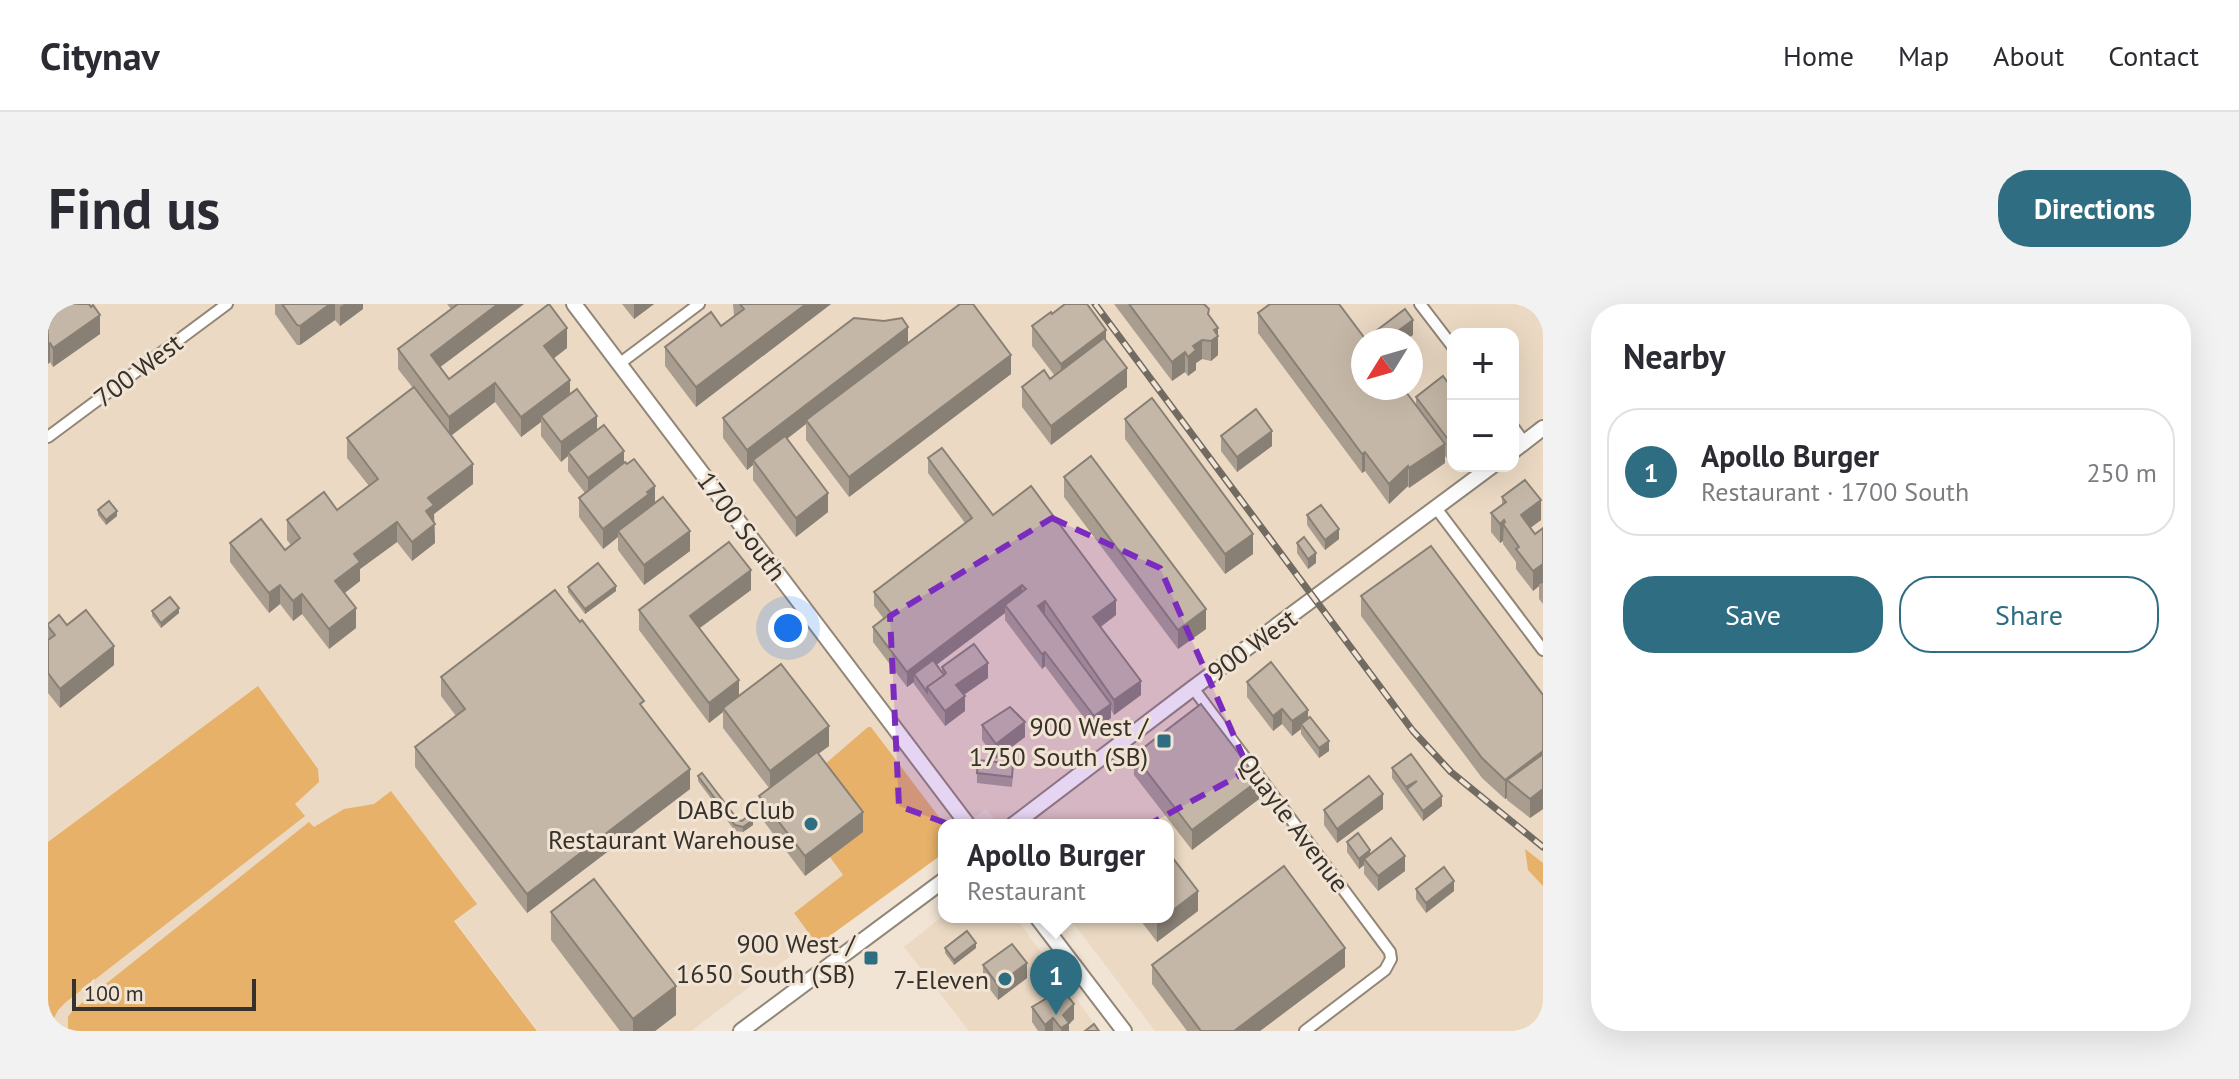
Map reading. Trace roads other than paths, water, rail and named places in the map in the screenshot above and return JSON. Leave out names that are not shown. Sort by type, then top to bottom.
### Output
[{"type":"main road","name":"1700 South","points":[[574,304],[963,819]]},
{"type":"main road","points":[[1519,447],[1543,428]]},
{"type":"main road","name":"900 West","points":[[1021,819],[1484,472]]},
{"type":"main road","points":[[741,1031],[938,884]]},
{"type":"main road","points":[[1042,923],[1124,1031]]},
{"type":"street","name":"700 West","points":[[48,437],[227,304]]},
{"type":"street","points":[[619,364],[699,304]]},
{"type":"street","points":[[1420,304],[1447,339]]},
{"type":"street","points":[[1436,508],[1543,650]]},
{"type":"street","name":"Quayle Avenue","points":[[1193,688],[1386,945],[1391,959],[1385,970],[1305,1031]]},
{"type":"railway","points":[[1095,304],[1413,731],[1451,772],[1543,847]]},
{"type":"place","name":"900 West / 1750 South (SB)","points":[[1164,741]]},
{"type":"place","name":"DABC Club Restaurant Warehouse","points":[[811,824]]},
{"type":"place","name":"900 West / 1650 South (SB)","points":[[871,958]]},
{"type":"place","name":"7-Eleven","points":[[1005,979]]},
{"type":"place","name":"Apollo Burger","points":[[1056,1015]]}]
